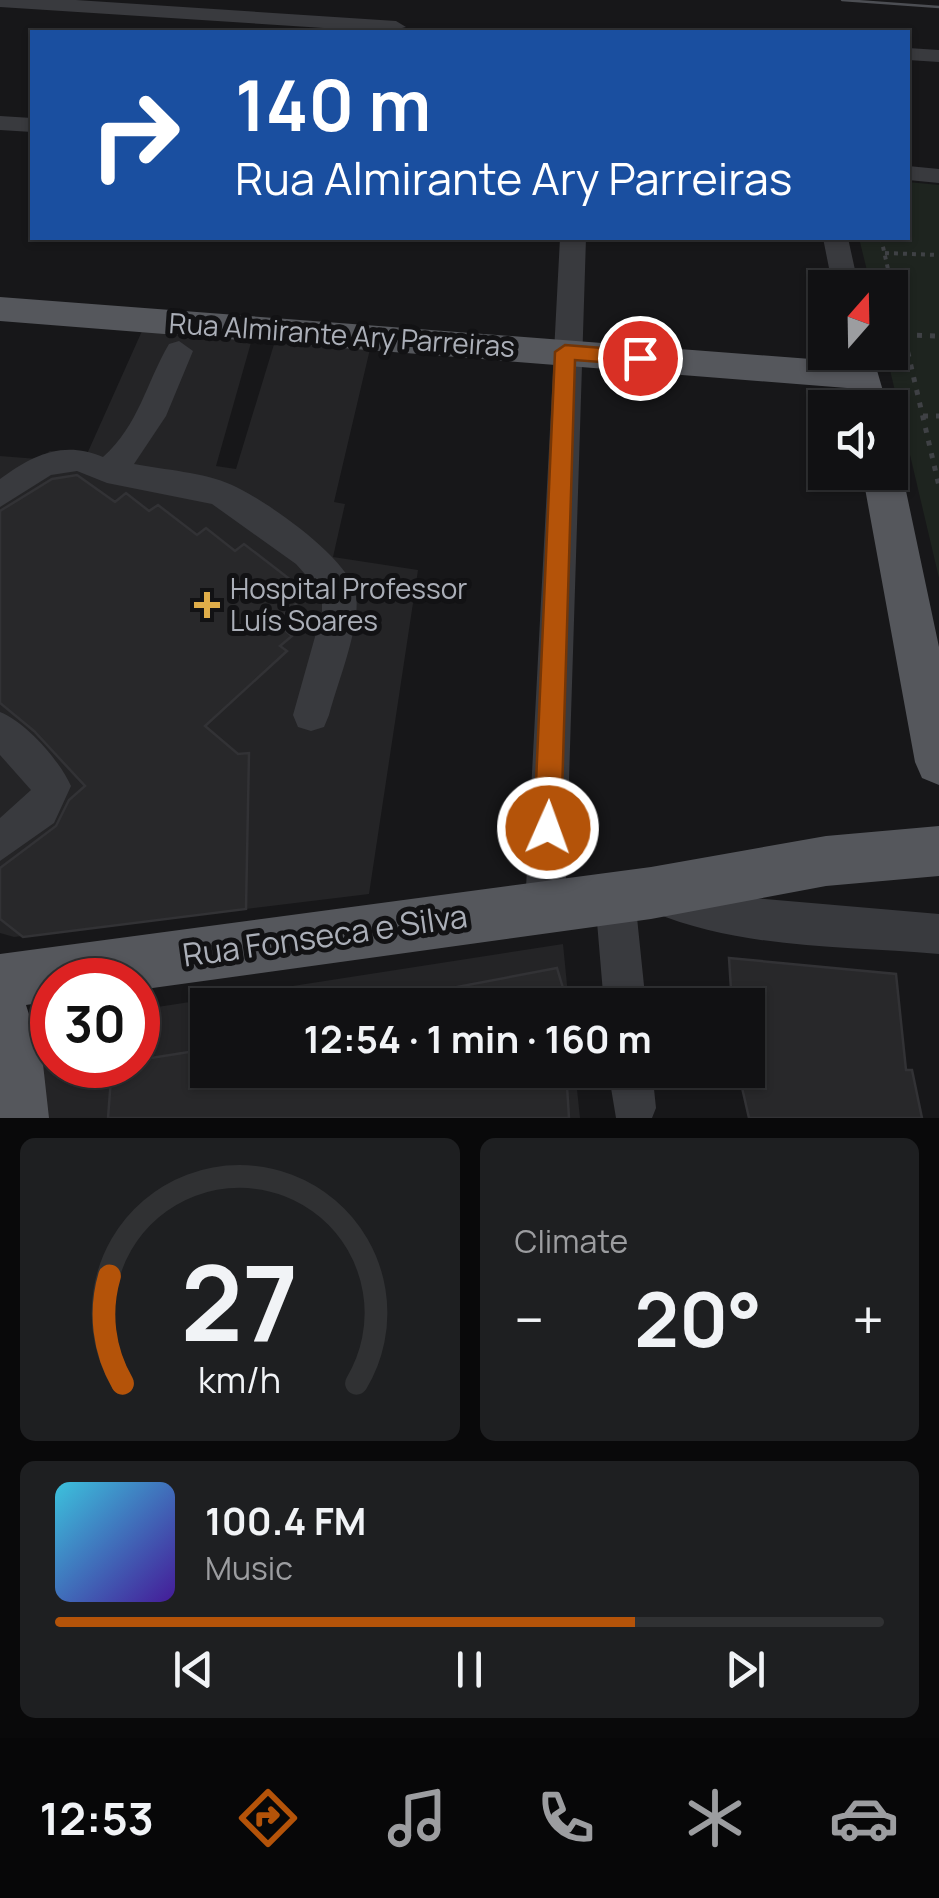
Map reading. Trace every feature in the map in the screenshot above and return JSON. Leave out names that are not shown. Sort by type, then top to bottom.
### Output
[{"type":"main road","name":"Rua Almirante Ary Parreiras","points":[[0,309],[864,378]]},
{"type":"main road","points":[[886,490],[939,762]]},
{"type":"main road","name":"Rua Fonseca e Silva","points":[[0,981],[633,896],[826,861],[939,852]]},
{"type":"main road","points":[[0,1010],[13,1056],[20,1118]]},
{"type":"street","points":[[0,1],[396,27]]},
{"type":"street","points":[[910,54],[939,56]]},
{"type":"street","points":[[0,123],[30,124]]},
{"type":"street","points":[[910,173],[939,176]]},
{"type":"street","points":[[545,907],[565,352],[573,240]]},
{"type":"street","points":[[836,240],[842,270]]},
{"type":"street","points":[[107,470],[127,455],[153,420],[179,350]]},
{"type":"street","points":[[0,496],[50,461],[79,458],[107,470],[220,493],[333,579],[339,612],[312,714]]},
{"type":"street","points":[[0,729],[52,786],[41,810],[0,842]]},
{"type":"street","points":[[626,988],[633,896]]},
{"type":"street","name":"Rua Fonseca e Silva","points":[[633,896],[741,918],[939,934]]},
{"type":"path","points":[[881,240],[888,270]]},
{"type":"path","points":[[884,253],[939,255]]},
{"type":"path","points":[[908,335],[939,336]]},
{"type":"path","points":[[908,353],[939,486]]},
{"type":"path","points":[[922,416],[939,416]]},
{"type":"shaded area","points":[[910,182],[939,185],[939,578],[908,446],[908,390],[895,390],[890,370],[908,370],[908,270],[867,270],[859,240],[910,240]]},
{"type":"shaded area","name":"Hospital Professor Luís Soares","points":[[142,331],[252,339],[216,466],[236,469],[275,341],[370,349],[334,502],[345,504],[333,557],[418,570],[369,894],[14,937],[0,933],[0,456],[38,459],[50,451],[87,454]]},
{"type":"shaded area","points":[[563,944],[567,988],[280,988]]},
{"type":"shaded area","points":[[190,1002],[190,1088],[577,1088],[580,1118],[41,1118],[37,1088],[160,1088],[160,1007]]},
{"type":"building","points":[[77,475],[115,502],[126,493],[149,511],[158,505],[197,535],[206,528],[235,551],[244,544],[296,584],[290,589],[302,599],[275,622],[292,636],[280,646],[287,651],[205,726],[238,754],[249,753],[246,909],[23,937],[0,919],[0,868],[56,826],[69,800],[85,786],[34,731],[0,703],[0,511],[52,479]]},
{"type":"building","points":[[729,958],[896,974],[906,1070],[912,1070],[922,1118],[749,1118],[742,1088],[765,1088],[765,988],[731,988]]},
{"type":"building","points":[[557,968],[563,988],[452,988]]},
{"type":"building","points":[[190,1052],[190,1088],[567,1088],[569,1118],[108,1118],[110,1088],[160,1088],[160,1057]]},
{"type":"tram line","points":[[842,0],[939,7]]},
{"type":"place","name":"Hospital Professor Luís Soares","points":[[207,605]]},
{"type":"route","points":[[548,828],[565,352],[640,358]]}]
